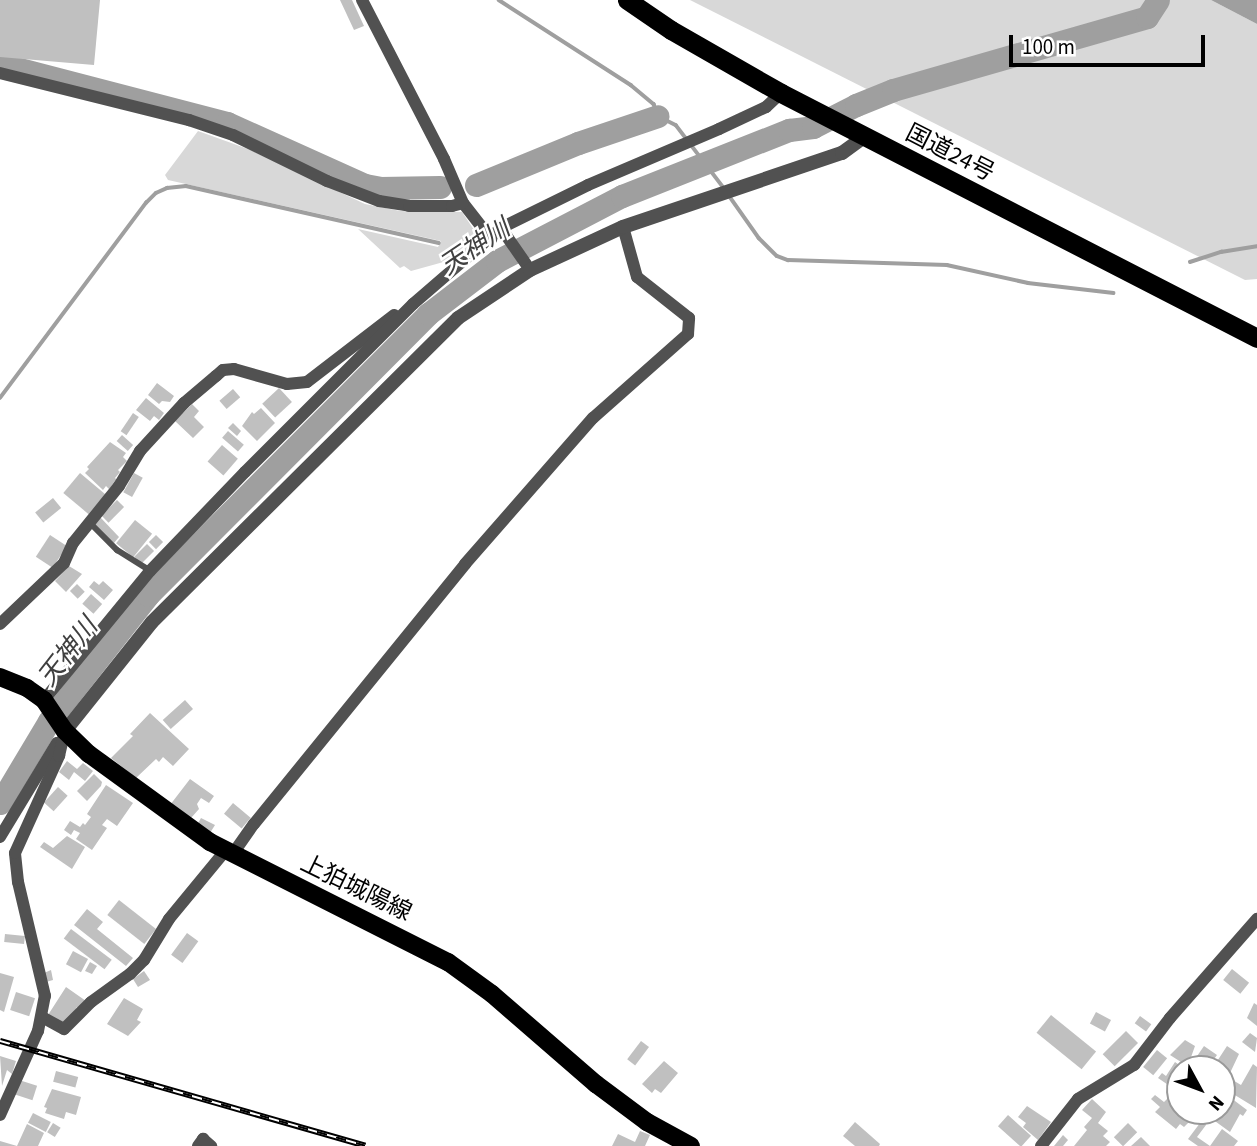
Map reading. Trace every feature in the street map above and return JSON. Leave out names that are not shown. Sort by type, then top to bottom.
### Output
[{"type":"highway","name":"国道24号","points":[[628,0],[671,30],[781,93],[1257,338]]},
{"type":"main road","name":"上狛城陽線","points":[[0,677],[27,688],[46,702],[62,727],[123,781],[229,853],[448,962],[492,994],[596,1084],[647,1122],[691,1146]]},
{"type":"street","points":[[362,0],[444,159],[463,203],[491,239]]},
{"type":"street","points":[[0,73],[189,120],[233,135],[327,181],[379,201],[409,206],[452,206],[463,203]]},
{"type":"street","points":[[0,624],[64,563],[73,543],[120,486],[140,451],[184,403],[223,370],[233,369],[287,384],[307,382],[413,304],[504,230],[588,185],[766,107],[781,93]]},
{"type":"street","points":[[0,837],[62,727],[152,622],[213,558],[334,445],[458,318],[528,267],[623,227],[842,153],[864,137]]},
{"type":"street","points":[[42,1017],[64,1029],[91,1002],[130,974],[144,960],[185,898],[229,853],[474,553],[593,418],[688,334],[688,318],[637,277],[623,227]]},
{"type":"street","points":[[504,230],[528,267]]},
{"type":"street","points":[[46,702],[150,571],[413,304]]},
{"type":"street","points":[[0,1115],[42,1017],[45,996],[18,882],[15,853],[59,756],[62,727]]},
{"type":"street","points":[[1041,1146],[1078,1099],[1134,1065],[1170,1018],[1257,919]]},
{"type":"street","points":[[198,1146],[203,1139],[211,1146]]},
{"type":"lane","points":[[89,522],[117,550],[150,571]]},
{"type":"shaded area","points":[[690,0],[1211,0],[1257,24],[1257,279],[1245,280]]},
{"type":"shaded area","points":[[1211,0],[1257,0],[1257,24]]},
{"type":"shaded area","points":[[198,131],[248,149],[365,204],[400,211],[462,212],[478,236],[477,244],[458,258],[411,271],[404,266],[400,268],[358,229],[438,247],[441,241],[168,180],[165,175]]},
{"type":"building","points":[[0,0],[100,0],[94,65],[0,57]]},
{"type":"building","points":[[340,0],[352,0],[364,26],[354,30]]},
{"type":"building","points":[[157,383],[174,396],[170,402],[162,401],[159,404],[148,395]]},
{"type":"building","points":[[279,388],[292,402],[275,418],[262,404]]},
{"type":"building","points":[[233,389],[240,397],[227,409],[219,401]]},
{"type":"building","points":[[146,398],[164,413],[159,420],[154,416],[150,421],[136,410]]},
{"type":"building","points":[[192,404],[199,411],[194,417],[204,427],[193,438],[175,421]]},
{"type":"building","points":[[261,408],[275,423],[257,441],[242,426],[252,412],[254,414]]},
{"type":"building","points":[[133,413],[139,417],[127,435],[121,431]]},
{"type":"building","points":[[233,423],[241,431],[237,436],[228,428]]},
{"type":"building","points":[[228,431],[244,445],[238,452],[222,438]]},
{"type":"building","points":[[122,435],[133,445],[128,451],[117,441]]},
{"type":"building","points":[[110,442],[126,453],[123,457],[127,461],[118,470],[120,472],[115,478],[117,480],[109,489],[106,486],[103,490],[85,473],[89,469],[87,467]]},
{"type":"building","points":[[222,445],[238,459],[223,475],[208,462]]},
{"type":"building","points":[[80,473],[105,494],[89,514],[63,493]]},
{"type":"building","points":[[134,473],[143,478],[132,497],[123,492]]},
{"type":"building","points":[[53,498],[61,508],[43,523],[35,512]]},
{"type":"building","points":[[117,500],[124,507],[109,523],[101,516]]},
{"type":"building","points":[[100,517],[119,537],[114,543],[93,525]]},
{"type":"building","points":[[135,520],[152,534],[133,557],[116,543]]},
{"type":"building","points":[[50,535],[67,546],[53,568],[36,557]]},
{"type":"building","points":[[156,535],[163,542],[156,549],[149,542]]},
{"type":"building","points":[[147,544],[154,551],[141,564],[134,557]]},
{"type":"building","points":[[69,566],[82,574],[66,592],[55,581]]},
{"type":"building","points":[[94,581],[99,585],[103,581],[113,590],[104,600],[89,587]]},
{"type":"building","points":[[77,584],[85,592],[78,599],[70,591]]},
{"type":"building","points":[[91,594],[102,604],[93,614],[82,604]]},
{"type":"building","points":[[185,700],[193,709],[171,729],[163,720]]},
{"type":"building","points":[[150,713],[189,749],[173,766],[163,757],[159,762],[156,759],[136,778],[111,758],[133,736],[130,734]]},
{"type":"building","points":[[67,761],[77,769],[83,763],[93,771],[85,781],[74,772],[69,780],[59,772]]},
{"type":"building","points":[[94,774],[102,782],[101,786],[87,801],[77,791]]},
{"type":"building","points":[[190,779],[214,796],[209,803],[201,798],[197,804],[199,809],[191,818],[170,805]]},
{"type":"building","points":[[106,785],[133,803],[117,826],[107,819],[102,825],[107,828],[92,850],[76,839],[80,833],[74,830],[71,835],[64,830],[70,821],[80,827],[83,823],[85,825],[91,817],[87,814]]},
{"type":"building","points":[[58,787],[68,796],[54,811],[44,803]]},
{"type":"building","points":[[233,803],[251,818],[242,829],[224,814]]},
{"type":"building","points":[[201,818],[215,825],[210,833],[197,825]]},
{"type":"building","points":[[67,836],[85,847],[72,869],[40,847],[44,842],[53,848]]},
{"type":"building","points":[[119,900],[156,929],[144,944],[107,915]]},
{"type":"building","points":[[87,909],[103,922],[97,929],[133,958],[126,966],[74,925]]},
{"type":"building","points":[[71,929],[112,960],[105,969],[64,939]]},
{"type":"building","points":[[187,933],[198,941],[182,963],[171,955]]},
{"type":"building","points":[[5,934],[25,936],[24,944],[4,942]]},
{"type":"building","points":[[73,951],[88,959],[81,972],[66,964]]},
{"type":"building","points":[[90,962],[97,966],[92,974],[85,971]]},
{"type":"building","points":[[1232,969],[1249,983],[1240,994],[1223,980]]},
{"type":"building","points":[[51,970],[53,980],[46,982],[44,973]]},
{"type":"building","points":[[144,971],[150,980],[138,987],[133,979]]},
{"type":"building","points":[[0,973],[14,977],[4,1012],[0,1010]]},
{"type":"building","points":[[66,987],[86,1001],[80,1010],[77,1007],[64,1026],[48,1015]]},
{"type":"building","points":[[16,992],[35,998],[29,1016],[10,1010]]},
{"type":"building","points":[[124,998],[143,1009],[137,1020],[141,1022],[128,1036],[107,1024]]},
{"type":"building","points":[[1254,1003],[1257,1005],[1257,1026],[1247,1018]]},
{"type":"building","points":[[1096,1012],[1111,1020],[1105,1031],[1090,1023]]},
{"type":"building","points":[[1051,1015],[1096,1052],[1082,1069],[1037,1033]]},
{"type":"building","points":[[1140,1016],[1151,1024],[1146,1032],[1135,1023]]},
{"type":"building","points":[[1126,1031],[1138,1043],[1115,1066],[1103,1054]]},
{"type":"building","points":[[1250,1033],[1257,1038],[1255,1052],[1242,1042]]},
{"type":"building","points":[[1185,1040],[1195,1046],[1192,1055],[1170,1055]]},
{"type":"building","points":[[641,1041],[649,1047],[635,1065],[627,1059]]},
{"type":"building","points":[[1204,1046],[1217,1055],[1198,1055]]},
{"type":"building","points":[[1227,1046],[1239,1054],[1236,1060],[1236,1055],[1221,1055]]},
{"type":"building","points":[[1157,1050],[1166,1060],[1153,1075],[1143,1067]]},
{"type":"building","points":[[0,1056],[16,1061],[12,1074],[7,1070],[2,1086]]},
{"type":"building","points":[[664,1061],[678,1073],[661,1093],[655,1089],[652,1093],[642,1084]]},
{"type":"building","points":[[1253,1064],[1257,1067],[1256,1108],[1236,1096],[1236,1082],[1241,1085]]},
{"type":"building","points":[[56,1071],[78,1077],[75,1088],[53,1082]]},
{"type":"building","points":[[1162,1073],[1166,1076],[1166,1083],[1158,1078]]},
{"type":"building","points":[[19,1080],[37,1086],[32,1100],[14,1094]]},
{"type":"building","points":[[52,1089],[81,1097],[76,1115],[66,1112],[64,1119],[45,1113],[47,1108],[44,1107]]},
{"type":"building","points":[[1155,1095],[1164,1102],[1166,1100],[1166,1121],[1155,1112],[1160,1107],[1151,1099]]},
{"type":"building","points":[[1092,1099],[1106,1112],[1098,1123],[1108,1131],[1103,1136],[1110,1142],[1106,1146],[1074,1146],[1087,1130],[1084,1127],[1092,1118],[1082,1110]]},
{"type":"building","points":[[1236,1102],[1247,1110],[1243,1116],[1240,1114],[1236,1121]]},
{"type":"building","points":[[1027,1106],[1051,1122],[1038,1140],[1023,1127],[1026,1123],[1018,1117]]},
{"type":"building","points":[[33,1113],[51,1122],[46,1132],[28,1123]]},
{"type":"building","points":[[1008,1115],[1031,1136],[1020,1146],[998,1126]]},
{"type":"building","points":[[855,1122],[880,1144],[879,1146],[855,1146],[843,1136]]},
{"type":"building","points":[[53,1123],[61,1128],[55,1137],[47,1132]]},
{"type":"building","points":[[1128,1123],[1137,1132],[1123,1146],[1114,1137]]},
{"type":"building","points":[[27,1124],[44,1133],[38,1146],[17,1146]]},
{"type":"building","points":[[1198,1125],[1206,1125],[1197,1137],[1210,1146],[1198,1146],[1188,1139]]},
{"type":"building","points":[[1220,1125],[1234,1125],[1230,1132]]},
{"type":"building","points":[[1222,1129],[1238,1141],[1234,1146],[1210,1146]]},
{"type":"building","points":[[640,1131],[650,1135],[645,1146],[612,1146],[618,1134],[635,1142]]},
{"type":"building","points":[[1063,1135],[1068,1140],[1063,1146],[1054,1146]]},
{"type":"building","points":[[1141,1137],[1150,1146],[1131,1146]]},
{"type":"building","points":[[0,1141],[17,1146],[0,1146]]},
{"type":"waterway","points":[[499,0],[631,85],[654,104],[658,116],[676,125],[724,188]]},
{"type":"waterway","name":"天神川","points":[[0,803],[49,721],[148,595],[428,314],[497,261],[622,196],[789,130],[813,127],[893,90],[1147,17],[1158,0]]},
{"type":"waterway","points":[[0,64],[227,123],[365,185],[380,188],[440,187]]},
{"type":"waterway","points":[[476,185],[578,143],[658,116]]},
{"type":"waterway","points":[[0,398],[146,203],[156,193],[167,188],[186,186],[439,243]]},
{"type":"waterway","points":[[728,194],[759,238],[777,256],[788,260],[947,265],[1028,283],[1113,293]]},
{"type":"waterway","points":[[1190,262],[1221,252],[1257,246]]},
{"type":"waterway","name":"天神川","points":[[490,261],[497,261]]},
{"type":"railway","points":[[0,1041],[365,1146]]}]
